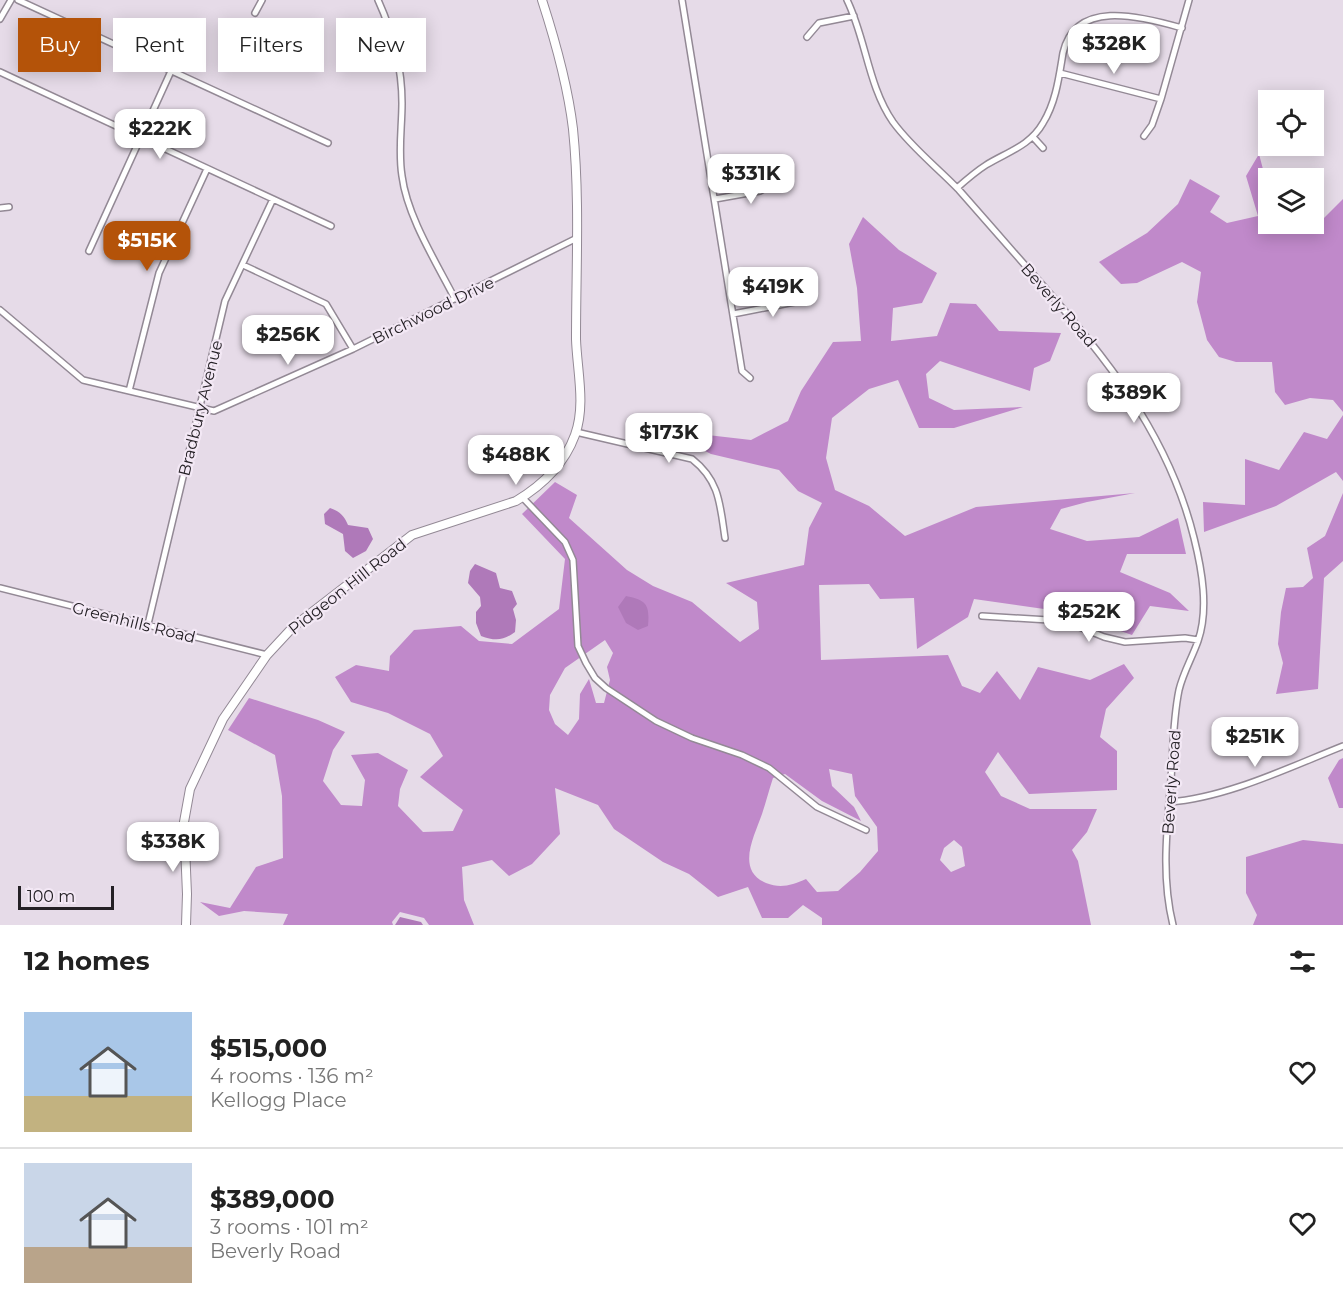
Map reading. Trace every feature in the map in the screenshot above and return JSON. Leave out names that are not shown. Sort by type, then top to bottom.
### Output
[{"type":"street","points":[[0,19],[11,0]]},
{"type":"street","points":[[18,0],[113,43]]},
{"type":"street","points":[[255,13],[262,0]]},
{"type":"street","points":[[378,0],[393,39],[401,80],[400,159],[405,196],[455,299]]},
{"type":"street","name":"Pidgeon Hill Road","points":[[186,925],[184,822],[190,789],[223,719],[267,655],[293,627],[412,535],[516,501],[543,483],[568,450],[576,432],[580,408],[576,346],[577,238],[573,128],[557,52],[542,0]]},
{"type":"street","points":[[682,0],[742,371],[750,378]]},
{"type":"street","name":"Beverly Road","points":[[847,0],[855,16],[872,76],[891,118],[912,144],[957,188],[1095,347],[1160,445],[1182,498],[1198,558],[1203,621],[1179,693],[1169,802],[1166,884],[1173,925]]},
{"type":"street","points":[[1144,136],[1152,125],[1161,99],[1189,0]]},
{"type":"street","points":[[1111,9],[1182,28]]},
{"type":"street","points":[[807,37],[819,23],[855,16]]},
{"type":"street","points":[[957,188],[980,169],[1022,146],[1033,137],[1050,109],[1060,73],[1066,38],[1082,16]]},
{"type":"street","points":[[0,72],[331,226]]},
{"type":"street","points":[[89,251],[171,72]]},
{"type":"street","points":[[178,72],[328,143]]},
{"type":"street","points":[[1060,73],[1161,99]]},
{"type":"street","points":[[1033,137],[1043,148]]},
{"type":"street","points":[[129,391],[159,273],[207,169]]},
{"type":"street","points":[[715,199],[760,191],[775,182]]},
{"type":"street","name":"Bradbury Avenue","points":[[148,624],[225,301],[273,199]]},
{"type":"street","points":[[0,208],[9,207]]},
{"type":"street","name":"Birchwood Drive","points":[[0,310],[83,380],[214,411],[353,349],[577,238]]},
{"type":"street","points":[[243,265],[326,304],[353,349]]},
{"type":"street","points":[[732,314],[810,299]]},
{"type":"street","points":[[576,432],[692,459],[706,471],[716,489],[725,538]]},
{"type":"street","points":[[522,497],[565,542],[573,560],[578,646],[595,678],[656,722],[692,738],[742,755],[769,768],[817,807],[866,830]]},
{"type":"street","name":"Greenhills Road","points":[[0,588],[267,655]]},
{"type":"street","points":[[982,616],[1065,621],[1104,637],[1125,642],[1185,638],[1198,640]]},
{"type":"street","points":[[1169,802],[1199,797],[1248,783],[1343,746]]},
{"type":"shaded area","points":[[1260,156],[1263,168],[1258,168],[1258,216],[1246,176]]},
{"type":"shaded area","points":[[1190,179],[1220,196],[1210,212],[1227,223],[1258,216],[1258,234],[1324,234],[1324,218],[1343,199],[1343,412],[1333,400],[1310,398],[1285,405],[1275,392],[1272,362],[1236,362],[1219,357],[1207,340],[1197,302],[1201,272],[1182,262],[1137,283],[1121,284],[1099,262],[1147,233],[1178,204]]},
{"type":"shaded area","points":[[863,217],[899,250],[937,273],[922,303],[893,308],[891,341],[937,336],[950,303],[976,304],[999,331],[1061,333],[1050,361],[1034,368],[1030,391],[940,361],[926,374],[929,398],[954,410],[1023,407],[954,428],[919,428],[898,380],[869,389],[832,418],[826,458],[835,490],[869,506],[905,536],[976,507],[1135,493],[1061,509],[1050,529],[1087,541],[1139,537],[1178,518],[1186,554],[1127,554],[1120,572],[1170,593],[1189,611],[1150,606],[1132,635],[1092,621],[1076,603],[1051,610],[974,599],[968,617],[917,649],[914,598],[880,599],[869,584],[819,585],[821,660],[948,655],[962,686],[980,693],[997,671],[1020,700],[1038,667],[1090,680],[1124,664],[1134,678],[1106,709],[1100,737],[1117,751],[1117,790],[1029,794],[998,752],[985,772],[1001,796],[1030,809],[1097,809],[1087,832],[1072,850],[1078,861],[1091,925],[822,925],[822,918],[803,905],[788,918],[762,918],[748,887],[718,897],[689,874],[663,862],[614,829],[598,805],[555,788],[560,834],[532,864],[509,876],[492,860],[462,867],[464,900],[474,925],[429,925],[424,918],[400,912],[392,922],[393,925],[283,925],[288,914],[244,911],[219,916],[200,902],[230,908],[256,867],[283,858],[282,796],[275,755],[228,730],[249,698],[318,720],[345,732],[333,750],[323,781],[341,805],[362,806],[365,780],[351,755],[378,753],[408,770],[400,789],[398,806],[423,832],[453,831],[463,810],[420,777],[443,756],[430,734],[388,713],[351,702],[335,677],[356,665],[389,671],[390,656],[414,630],[461,626],[479,641],[512,644],[559,609],[565,559],[522,514],[555,482],[577,495],[569,518],[627,570],[653,586],[692,602],[740,642],[759,629],[757,602],[726,583],[804,565],[809,528],[822,503],[798,491],[779,470],[711,454],[664,430],[751,440],[788,421],[801,391],[833,342],[861,341],[857,288],[849,244]],"holes":[[[605,640],[613,653],[607,667],[610,680],[604,703],[596,703],[589,679],[580,694],[579,719],[568,735],[555,724],[549,710],[550,695],[565,668]],[[829,769],[852,774],[855,796],[877,827],[878,851],[860,872],[838,891],[817,892],[806,879],[782,886],[771,885],[757,877],[751,870],[750,852],[773,778],[785,774],[822,801],[861,821],[854,807],[832,786]],[[954,840],[962,847],[965,866],[951,872],[940,860],[944,848]]]},
{"type":"shaded area","points":[[1343,415],[1343,481],[1336,472],[1276,506],[1204,532],[1203,502],[1245,505],[1245,459],[1279,470],[1304,432],[1327,439]]},
{"type":"shaded area","points":[[1343,493],[1343,561],[1324,578],[1318,689],[1276,694],[1283,663],[1278,644],[1286,588],[1303,587],[1313,578],[1307,548],[1325,536]]},
{"type":"shaded area","points":[[330,508],[342,515],[348,525],[368,528],[373,539],[366,551],[353,558],[345,551],[343,534],[325,524],[324,514]]},
{"type":"shaded area","points":[[475,564],[496,573],[500,588],[512,591],[517,604],[513,609],[516,620],[515,632],[503,639],[481,636],[476,623],[476,612],[481,606],[480,597],[468,583],[470,571]]},
{"type":"shaded area","points":[[626,596],[638,599],[645,604],[648,626],[638,630],[626,623],[618,607]]},
{"type":"shaded area","points":[[1343,758],[1343,808],[1339,808],[1328,778],[1339,760]]},
{"type":"shaded area","points":[[1303,840],[1343,844],[1343,925],[1253,925],[1257,915],[1246,893],[1246,857]]},
{"type":"shaded area","points":[[400,917],[421,922],[423,925],[395,925]]}]
